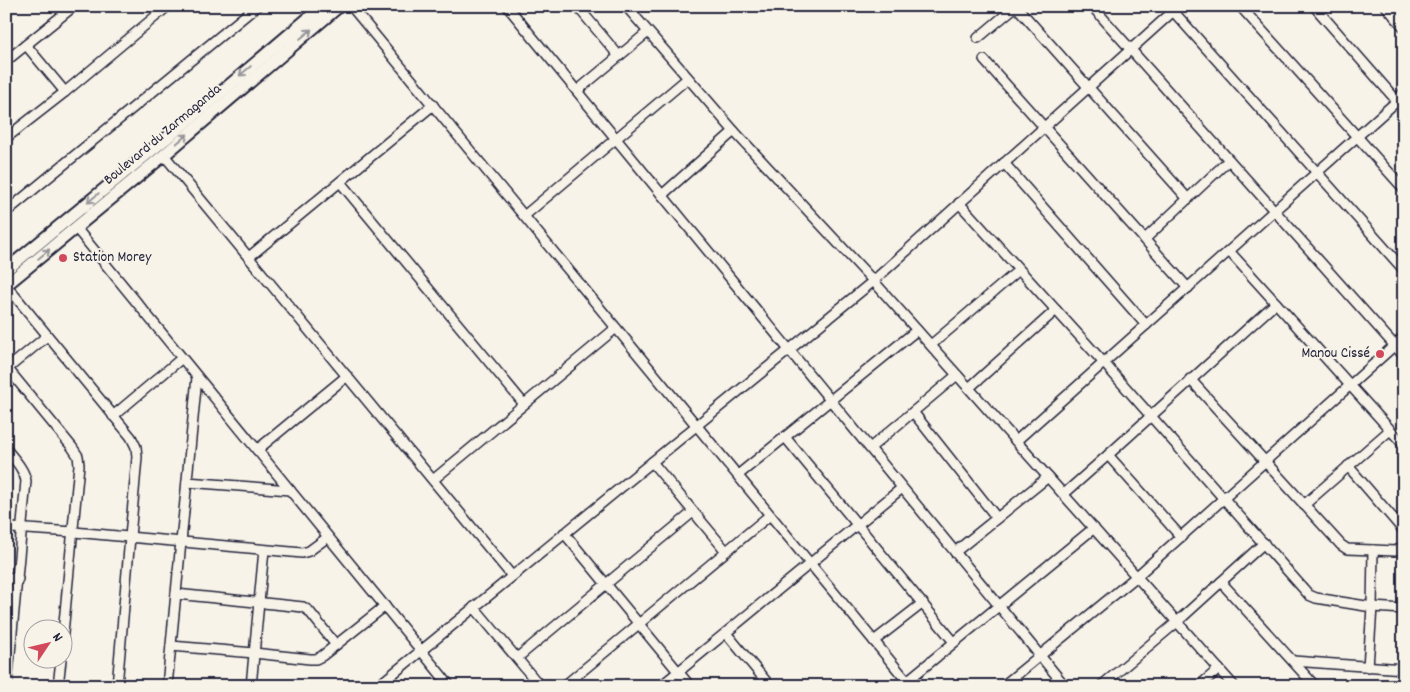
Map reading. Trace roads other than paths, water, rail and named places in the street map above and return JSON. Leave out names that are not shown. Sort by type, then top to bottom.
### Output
[{"type":"main road","name":"Boulevard du Zarmaganda","points":[[6,270],[323,6]]},
{"type":"main road","name":"Boulevard du Zarmaganda","points":[[6,285],[164,155],[339,6]]},
{"type":"street","points":[[6,60],[74,6]]},
{"type":"street","points":[[6,138],[65,92],[168,6]]},
{"type":"street","points":[[351,6],[874,641],[906,684],[954,642],[1094,528]]},
{"type":"street","points":[[507,6],[1065,686]]},
{"type":"street","points":[[577,6],[619,56]]},
{"type":"street","points":[[626,6],[734,131],[931,345],[1234,686]]},
{"type":"street","points":[[978,38],[1016,6],[1188,199]]},
{"type":"street","points":[[1092,6],[1404,356]]},
{"type":"street","points":[[1240,6],[1404,188]]},
{"type":"street","points":[[1314,6],[1404,108]]},
{"type":"street","points":[[1386,6],[1404,27]]},
{"type":"street","points":[[6,212],[254,7]]},
{"type":"street","points":[[378,686],[873,281],[1176,9],[1317,173],[1404,270]]},
{"type":"street","points":[[1395,17],[1404,9]]},
{"type":"street","points":[[577,91],[648,32]]},
{"type":"street","points":[[26,45],[65,92]]},
{"type":"street","points":[[984,60],[1188,288]]},
{"type":"street","points":[[524,216],[688,78]]},
{"type":"street","points":[[1016,441],[1317,173],[1397,101],[1404,92]]},
{"type":"street","points":[[249,257],[433,105]]},
{"type":"street","points":[[662,195],[733,134],[734,131]]},
{"type":"street","points":[[164,155],[512,576]]},
{"type":"street","points":[[1144,240],[1229,160]]},
{"type":"street","points":[[1004,164],[1146,326]]},
{"type":"street","points":[[340,182],[524,404]]},
{"type":"street","points":[[959,203],[1104,362],[1312,597],[1372,607],[1404,609]]},
{"type":"street","points":[[76,228],[450,686]]},
{"type":"street","points":[[1229,251],[1404,445]]},
{"type":"street","points":[[931,345],[1019,270]]},
{"type":"street","points":[[6,285],[130,437],[136,447],[137,457],[117,686]]},
{"type":"street","points":[[1064,494],[1276,302]]},
{"type":"street","points":[[969,388],[1056,310]]},
{"type":"street","points":[[432,480],[616,328]]},
{"type":"street","points":[[738,475],[917,330]]},
{"type":"street","points":[[47,336],[7,369],[78,456],[74,532],[65,620]]},
{"type":"street","points":[[1004,686],[1137,576],[1404,336]]},
{"type":"street","points":[[113,416],[182,358]]},
{"type":"street","points":[[870,448],[958,375]]},
{"type":"street","points":[[257,450],[347,376]]},
{"type":"street","points":[[168,686],[197,377]]},
{"type":"street","points":[[1190,379],[1344,548],[1395,551],[1404,547]]},
{"type":"street","points":[[913,412],[997,518]]},
{"type":"street","points":[[1304,504],[1390,430]]},
{"type":"street","points":[[785,437],[954,642]]},
{"type":"street","points":[[6,449],[25,475],[26,481],[18,579],[9,630],[7,686]]},
{"type":"street","points":[[1108,456],[1181,537]]},
{"type":"street","points":[[652,462],[726,551]]},
{"type":"street","points":[[1348,466],[1404,531]]},
{"type":"street","points":[[955,552],[1048,477]]},
{"type":"street","points":[[187,482],[290,490]]},
{"type":"street","points":[[661,686],[902,488]]},
{"type":"street","points":[[517,658],[693,512]]},
{"type":"street","points":[[564,686],[770,515]]},
{"type":"street","points":[[6,526],[11,528],[74,532],[302,554],[328,537]]},
{"type":"street","points":[[564,533],[690,686]]},
{"type":"street","points":[[1101,686],[1177,622],[1264,543]]},
{"type":"street","points":[[251,686],[264,550]]},
{"type":"street","points":[[1368,667],[1373,550]]},
{"type":"street","points":[[6,577],[18,579]]},
{"type":"street","points":[[1221,582],[1315,686]]},
{"type":"street","points":[[176,594],[303,607],[309,611],[336,645]]},
{"type":"street","points":[[874,641],[923,603]]},
{"type":"street","points":[[171,646],[310,660],[322,656],[385,606]]},
{"type":"street","points":[[474,607],[540,686]]},
{"type":"street","points":[[726,633],[770,686]]},
{"type":"street","points":[[1293,661],[1404,669]]},
{"type":"street","points":[[1199,686],[1219,669]]},
{"type":"street","points":[[58,686],[60,670]]},
{"type":"place","name":"Station Morey","points":[[63,258]]},
{"type":"place","name":"Manou Cissé","points":[[1380,354]]}]
